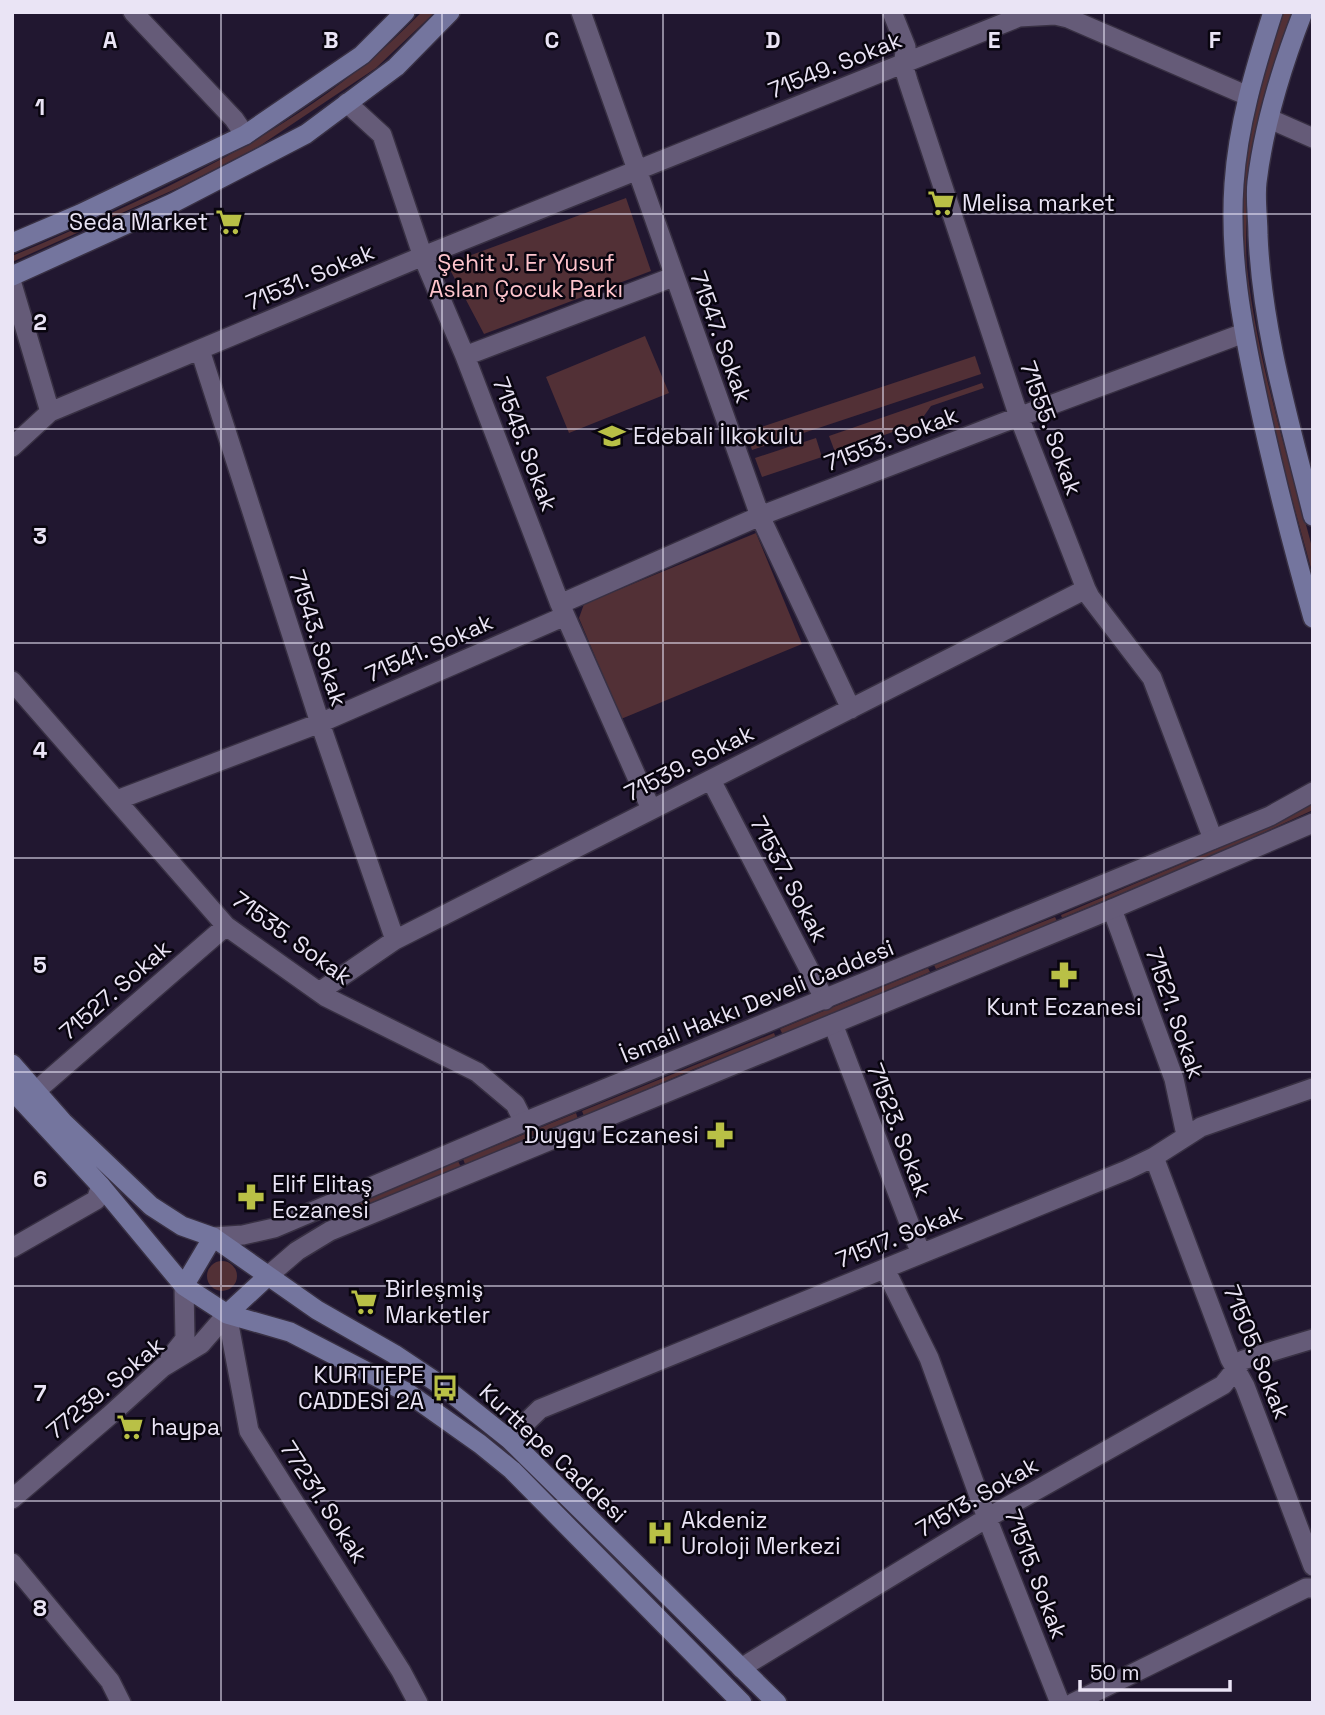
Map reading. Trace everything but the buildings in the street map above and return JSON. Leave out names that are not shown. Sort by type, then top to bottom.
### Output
[{"type":"main road","points":[[12,243],[80,214],[245,135],[362,55],[405,12]]},
{"type":"main road","points":[[12,276],[229,176],[306,134],[396,67],[450,12]]},
{"type":"main road","points":[[1273,12],[1248,96],[1234,183],[1234,269],[1244,333],[1270,458],[1313,618]]},
{"type":"main road","points":[[1303,12],[1289,49],[1256,184],[1259,265],[1268,328],[1313,516]]},
{"type":"main road","points":[[12,1064],[63,1122],[151,1206],[182,1226],[213,1237],[184,1286],[101,1186],[12,1090]]},
{"type":"main road","name":"Kurttepe Caddesi","points":[[213,1237],[317,1310],[394,1354],[446,1388],[509,1439],[777,1703]]},
{"type":"main road","points":[[227,1314],[268,1276]]},
{"type":"main road","name":"Kurttepe Caddesi","points":[[184,1286],[227,1314],[290,1332],[408,1392],[480,1444],[512,1470],[743,1703]]},
{"type":"street","points":[[133,12],[234,119],[245,135]]},
{"type":"street","name":"71547. Sokak","points":[[581,12],[760,516],[850,709]]},
{"type":"street","name":"71555. Sokak","points":[[892,12],[906,47],[903,65],[1019,417],[1090,597],[1152,678],[1213,839]]},
{"type":"street","name":"71549. Sokak","points":[[637,172],[1019,17],[1069,15],[1248,96]]},
{"type":"street","name":"71545. Sokak","points":[[347,103],[382,135],[423,257],[465,356],[562,610],[651,809]]},
{"type":"street","points":[[1270,119],[1313,138]]},
{"type":"street","name":"71531. Sokak","points":[[12,447],[50,412],[423,257],[637,172]]},
{"type":"street","points":[[465,356],[673,277]]},
{"type":"street","points":[[12,284],[50,412]]},
{"type":"street","name":"71553. Sokak","points":[[562,610],[760,516],[1244,333]]},
{"type":"street","name":"71543. Sokak","points":[[200,350],[320,723],[395,940]]},
{"type":"street","name":"71539. Sokak","points":[[318,992],[395,940],[1086,589]]},
{"type":"street","name":"71541. Sokak","points":[[117,800],[320,723],[562,610]]},
{"type":"street","name":"71535. Sokak","points":[[12,681],[226,926],[318,992],[477,1072],[515,1104],[524,1122]]},
{"type":"street","name":"71537. Sokak","points":[[711,780],[825,1000]]},
{"type":"street","name":"İsmail Hakkı Develi Caddesi","points":[[213,1237],[243,1235],[274,1228],[524,1122],[1269,816],[1313,792]]},
{"type":"street","points":[[268,1276],[297,1251],[330,1231],[1112,909],[1313,823]]},
{"type":"street","name":"71521. Sokak","points":[[1112,909],[1174,1079],[1186,1135]]},
{"type":"street","name":"71527. Sokak","points":[[36,1091],[226,926]]},
{"type":"street","name":"71523. Sokak","points":[[833,1024],[921,1254]]},
{"type":"street","name":"71517. Sokak","points":[[509,1439],[540,1409],[1153,1157],[1201,1128],[1313,1088]]},
{"type":"street","name":"71505. Sokak","points":[[1153,1157],[1236,1370],[1245,1386],[1313,1566]]},
{"type":"street","points":[[12,1248],[96,1200],[101,1186]]},
{"type":"street","name":"71515. Sokak","points":[[885,1269],[929,1357],[987,1518],[1060,1703]]},
{"type":"street","points":[[163,1367],[185,1339],[184,1286]]},
{"type":"street","name":"77239. Sokak","points":[[12,1499],[163,1367],[201,1344],[227,1314]]},
{"type":"street","name":"77231. Sokak","points":[[227,1314],[249,1431],[394,1659],[418,1703]]},
{"type":"street","name":"71513. Sokak","points":[[741,1668],[987,1518],[1223,1385],[1243,1360],[1313,1339]]},
{"type":"street","points":[[12,1563],[110,1681],[121,1703]]},
{"type":"street","points":[[1073,1703],[1306,1588],[1313,1588]]},
{"type":"green space","points":[[422,12],[435,12],[376,68],[258,147],[180,187],[12,262],[12,256],[153,194],[245,146],[331,91],[391,42]]},
{"type":"green space","points":[[1283,12],[1292,12],[1264,98],[1250,164],[1246,257],[1258,339],[1313,551],[1313,576],[1261,381],[1244,280],[1241,231],[1244,161],[1252,118]]},
{"type":"green space","name":"Şehit J. Er Yusuf Aslan Çocuk Parkı","points":[[626,198],[651,271],[484,334],[447,264]]},
{"type":"green space","points":[[645,336],[669,393],[569,433],[546,377]]},
{"type":"green space","points":[[975,356],[981,374],[752,450],[746,432]]},
{"type":"green space","points":[[982,383],[984,388],[931,406],[919,423],[835,452],[829,436]]},
{"type":"green space","points":[[816,438],[822,457],[762,477],[755,458]]},
{"type":"green space","points":[[756,533],[802,644],[621,719],[579,618],[584,604]]},
{"type":"green space","points":[[1313,803],[1313,810],[1226,850],[1062,918],[1061,915],[1224,846]]},
{"type":"green space","points":[[1055,917],[1057,921],[936,969],[934,965]]},
{"type":"green space","points":[[928,968],[930,972],[783,1035],[780,1029]]},
{"type":"green space","points":[[774,1033],[776,1038],[694,1069],[584,1116],[582,1111]]},
{"type":"green space","points":[[576,1113],[578,1119],[465,1164],[463,1159]]},
{"type":"green space","points":[[458,1161],[461,1167],[338,1216],[335,1212]]},
{"type":"green space","points":[[222,1261],[233,1265],[237,1276],[233,1287],[222,1291],[211,1287],[207,1276],[211,1265]]},
{"type":"place","name":"Melisa market","points":[[941,203]]},
{"type":"place","name":"Seda Market","points":[[229,222]]},
{"type":"place","name":"Edebali İlkokulu","points":[[612,436]]},
{"type":"place","name":"Kunt Eczanesi","points":[[1064,975]]},
{"type":"place","name":"Duygu Eczanesi","points":[[720,1135]]},
{"type":"place","name":"Elif Elitaş Eczanesi","points":[[251,1197]]},
{"type":"place","name":"Birleşmiş Marketler","points":[[364,1302]]},
{"type":"place","name":"KURTTEPE CADDESİ 2A","points":[[445,1388]]},
{"type":"place","name":"haypa","points":[[130,1427]]},
{"type":"place","name":"Akdeniz Uroloji Merkezi","points":[[660,1533]]}]
